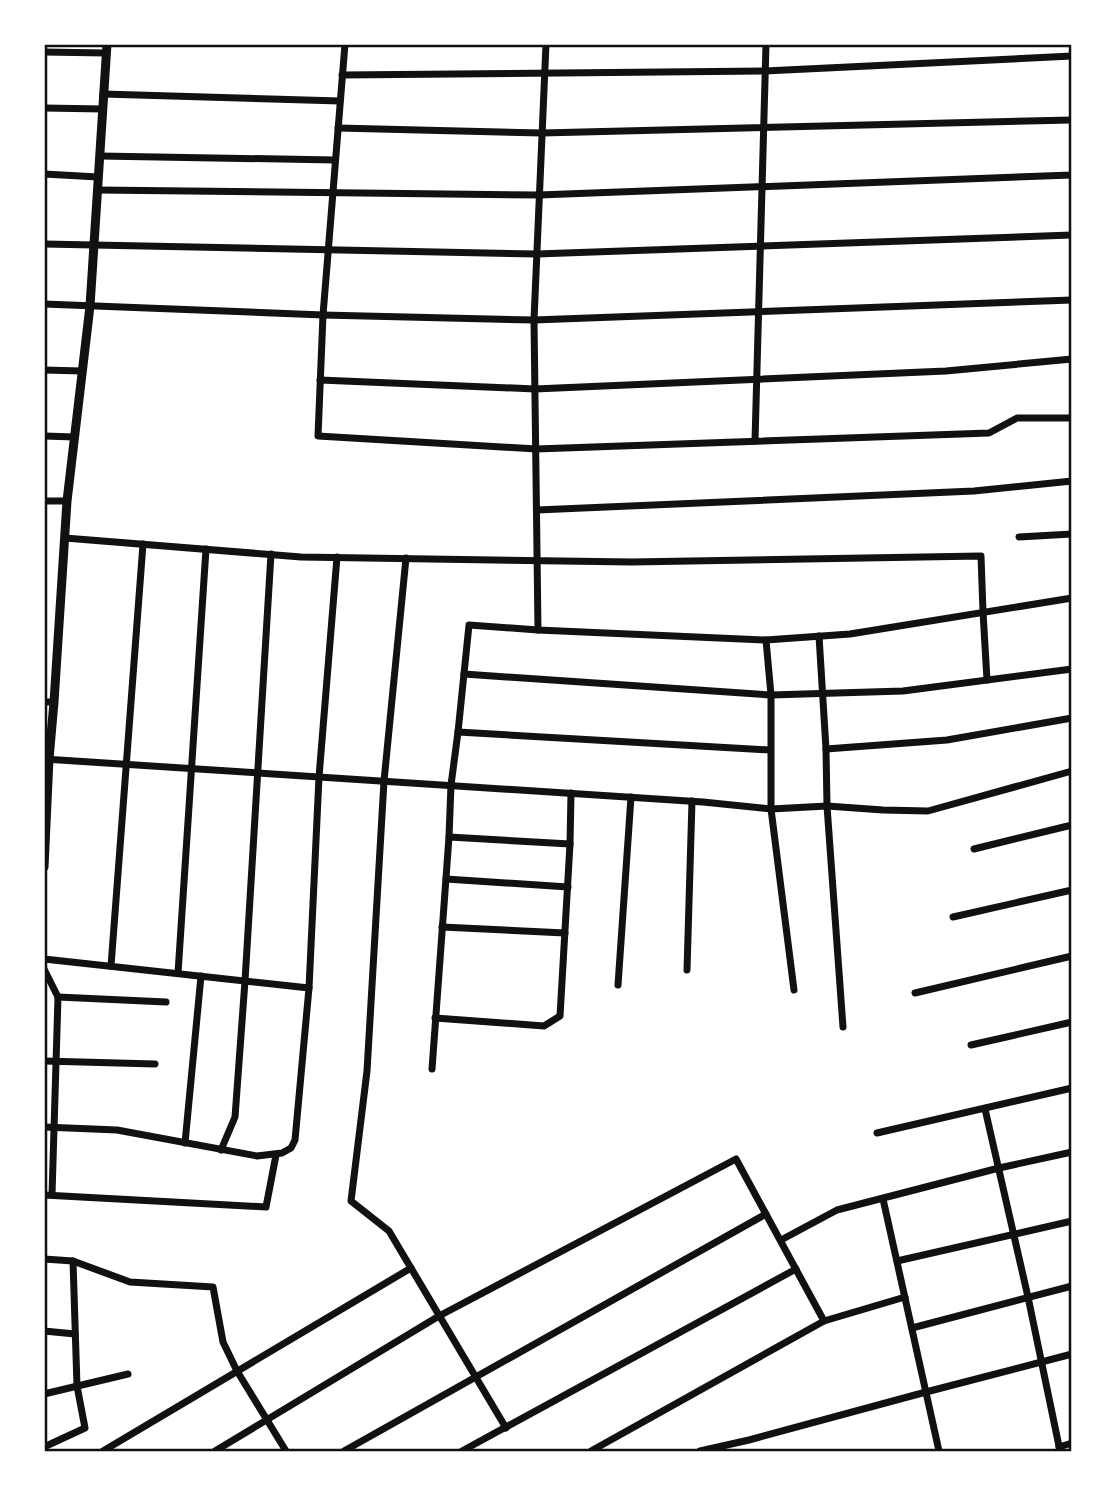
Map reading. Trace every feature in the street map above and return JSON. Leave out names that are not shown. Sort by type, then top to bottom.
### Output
[{"type":"street","points":[[345,44],[323,315],[318,436],[536,449],[989,433],[1017,418],[1072,418]]},
{"type":"street","points":[[538,630],[534,320],[546,44]]},
{"type":"street","points":[[755,441],[766,44]]},
{"type":"street","points":[[44,52],[106,48],[90,306],[67,501],[54,702],[46,759],[44,867]]},
{"type":"street","points":[[342,75],[765,71],[1072,56]]},
{"type":"street","points":[[103,94],[340,101]]},
{"type":"street","points":[[44,108],[103,109]]},
{"type":"street","points":[[338,128],[542,133],[1072,120]]},
{"type":"street","points":[[100,156],[335,160]]},
{"type":"street","points":[[44,174],[98,177]]},
{"type":"street","points":[[97,190],[539,195],[1072,175]]},
{"type":"street","points":[[44,244],[537,254],[1072,235]]},
{"type":"street","points":[[44,304],[534,320],[1072,300]]},
{"type":"street","points":[[320,380],[535,389],[946,371],[1072,359]]},
{"type":"street","points":[[44,370],[82,371]]},
{"type":"street","points":[[44,436],[75,437]]},
{"type":"street","points":[[537,510],[974,491],[1072,481]]},
{"type":"street","points":[[44,500],[67,501]]},
{"type":"street","points":[[1018,537],[1072,534]]},
{"type":"street","points":[[65,538],[337,557],[632,562],[981,556],[987,680]]},
{"type":"street","points":[[111,966],[143,544]]},
{"type":"street","points":[[178,974],[206,549]]},
{"type":"street","points":[[221,1150],[235,1117],[271,554]]},
{"type":"street","points":[[44,1127],[117,1130],[257,1156],[282,1153],[290,1148],[295,1140],[309,988],[319,777],[337,557]]},
{"type":"street","points":[[406,558],[384,781],[367,1071],[351,1201],[389,1231],[506,1427]]},
{"type":"street","points":[[432,1069],[451,785],[469,625],[766,640],[850,634],[1072,598]]},
{"type":"street","points":[[819,636],[827,806],[843,1027]]},
{"type":"street","points":[[766,640],[771,695],[771,809],[794,990]]},
{"type":"street","points":[[464,674],[771,695],[903,691],[1072,668]]},
{"type":"street","points":[[44,702],[54,702]]},
{"type":"street","points":[[826,749],[947,740],[1072,718]]},
{"type":"street","points":[[458,732],[770,750]]},
{"type":"street","points":[[46,759],[692,801],[771,809],[827,806],[928,811],[1072,771]]},
{"type":"street","points":[[435,1018],[544,1026],[560,1016],[571,793]]},
{"type":"street","points":[[618,985],[631,797]]},
{"type":"street","points":[[687,970],[692,801]]},
{"type":"street","points":[[974,849],[1072,825]]},
{"type":"street","points":[[449,836],[570,844]]},
{"type":"street","points":[[446,879],[568,887]]},
{"type":"street","points":[[953,917],[1072,890]]},
{"type":"street","points":[[442,927],[565,933]]},
{"type":"street","points":[[915,993],[1072,956]]},
{"type":"street","points":[[44,959],[309,988]]},
{"type":"street","points":[[44,969],[58,997],[54,1128],[48,1195],[266,1207],[276,1155]]},
{"type":"street","points":[[185,1143],[201,976]]},
{"type":"street","points":[[58,997],[166,1002]]},
{"type":"street","points":[[971,1045],[1072,1022]]},
{"type":"street","points":[[44,1061],[155,1064]]},
{"type":"street","points":[[877,1133],[1072,1088]]},
{"type":"street","points":[[985,1109],[1059,1449],[1072,1443]]},
{"type":"street","points":[[781,1240],[837,1210],[1072,1152]]},
{"type":"street","points":[[215,1451],[439,1316],[736,1159],[824,1321]]},
{"type":"street","points":[[883,1199],[939,1451]]},
{"type":"street","points":[[344,1451],[766,1214]]},
{"type":"street","points":[[897,1261],[1072,1221]]},
{"type":"street","points":[[44,1259],[73,1261],[130,1282],[213,1287],[223,1342],[237,1371],[286,1451]]},
{"type":"street","points":[[44,1447],[86,1428],[77,1386],[73,1261]]},
{"type":"street","points":[[103,1451],[411,1268]]},
{"type":"street","points":[[462,1451],[796,1269]]},
{"type":"street","points":[[912,1328],[1072,1286]]},
{"type":"street","points":[[591,1451],[824,1321],[905,1297]]},
{"type":"street","points":[[44,1331],[75,1334]]},
{"type":"street","points":[[700,1451],[1072,1354]]},
{"type":"street","points":[[44,1394],[128,1374]]}]
